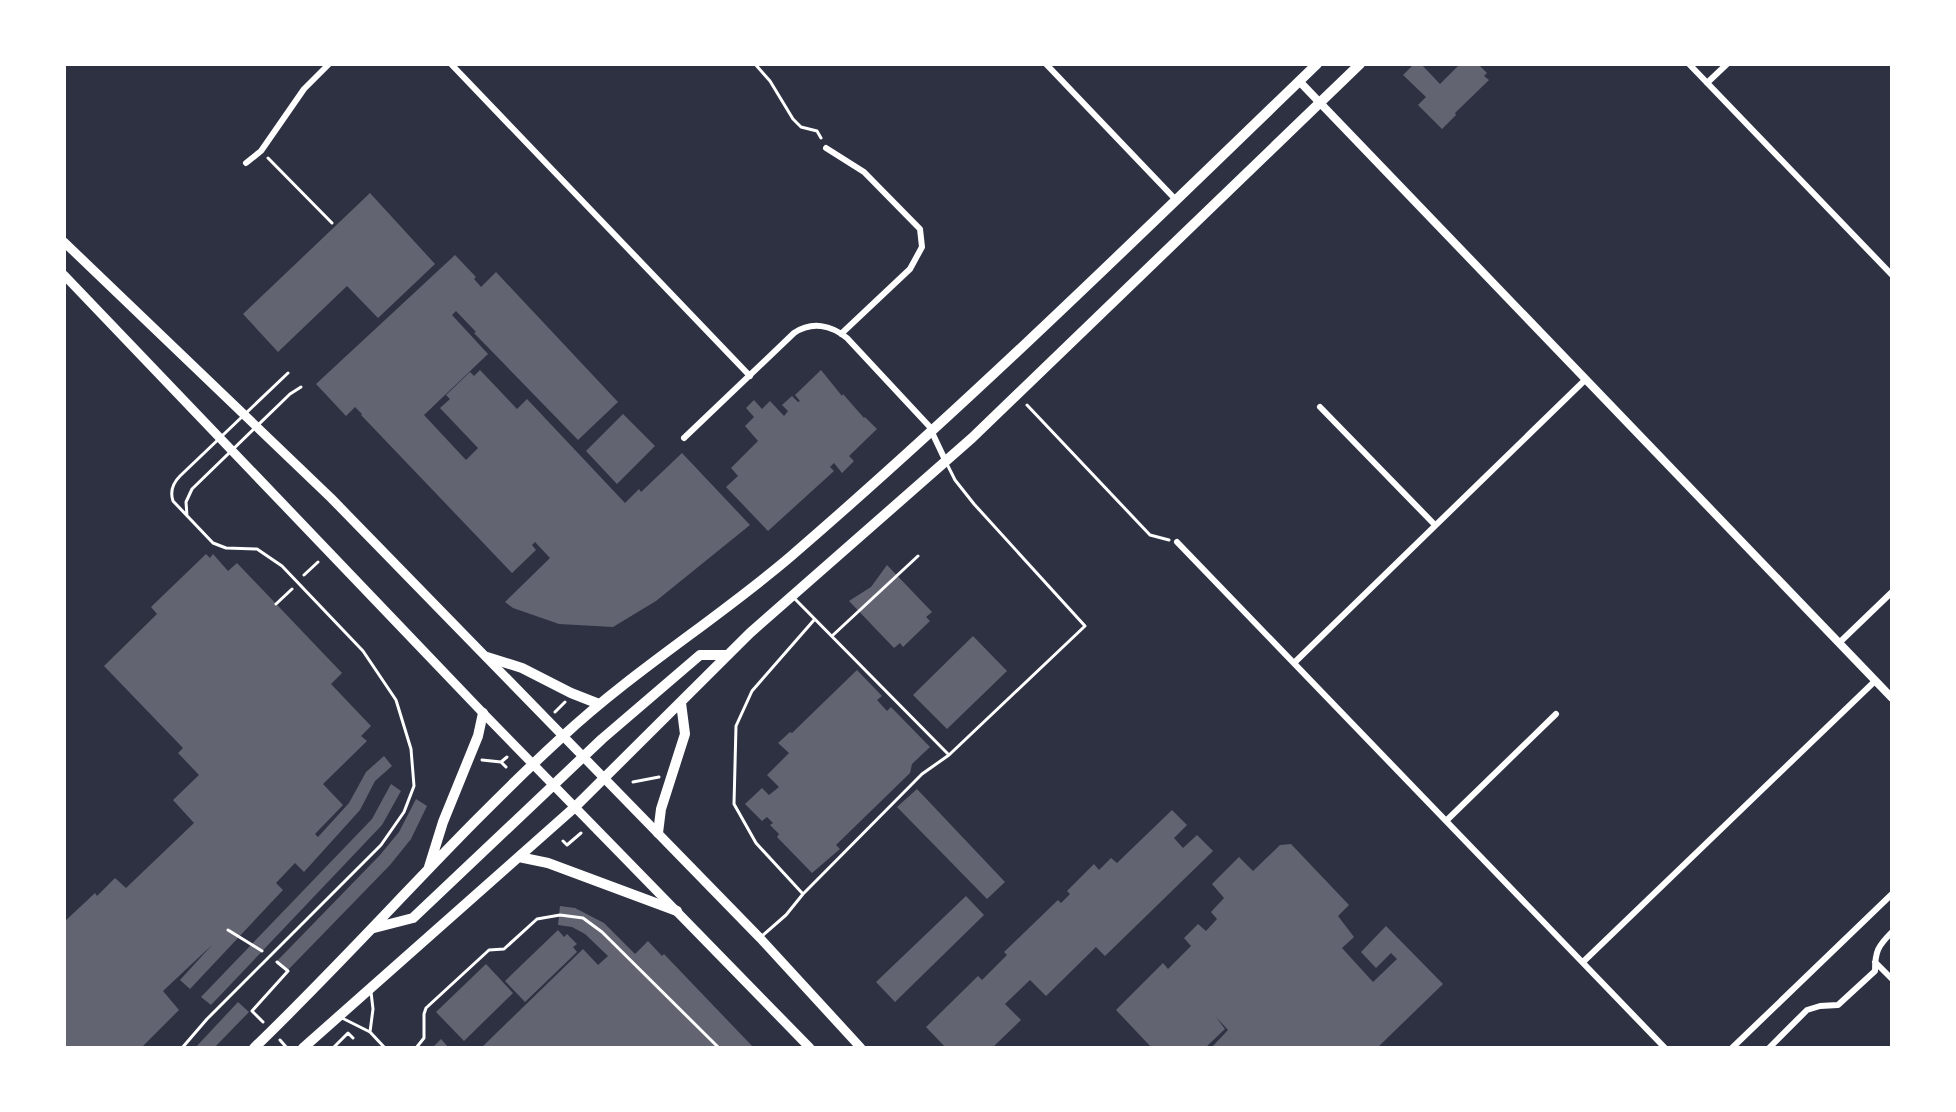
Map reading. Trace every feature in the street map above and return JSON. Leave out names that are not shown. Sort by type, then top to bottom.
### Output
[{"type":"main road","points":[[254,1047],[563,736],[640,671],[759,582],[932,431],[1317,64]]},
{"type":"main road","points":[[303,1047],[575,807],[728,655],[946,462],[1322,104],[1360,64]]},
{"type":"main road","points":[[64,242],[331,498],[760,938],[861,1047]]},
{"type":"main road","points":[[64,275],[483,713],[810,1047]]},
{"type":"main road","points":[[374,928],[412,918],[584,757],[700,655],[728,655]]},
{"type":"main road","points":[[487,657],[522,668],[571,693],[599,704]]},
{"type":"main road","points":[[657,833],[661,809],[685,734],[681,703]]},
{"type":"main road","points":[[429,870],[442,822],[478,736],[483,713]]},
{"type":"main road","points":[[519,857],[548,863],[676,911]]},
{"type":"street","points":[[246,163],[261,151],[304,89],[329,64]]},
{"type":"street","points":[[451,64],[750,376]]},
{"type":"street","points":[[1046,64],[1176,200]]},
{"type":"street","points":[[1689,64],[1892,275]]},
{"type":"street","points":[[1707,83],[1727,64]]},
{"type":"street","points":[[1299,81],[1892,698]]},
{"type":"street","points":[[826,148],[864,172],[920,229],[922,247],[910,269],[841,334]]},
{"type":"street","points":[[684,438],[794,333],[806,326],[821,326],[841,334],[932,431],[946,462]]},
{"type":"street","points":[[1294,663],[1586,379]]},
{"type":"street","points":[[1320,407],[1435,525]]},
{"type":"street","points":[[1177,542],[1665,1047]]},
{"type":"street","points":[[1839,643],[1892,592]]},
{"type":"street","points":[[1583,962],[1875,681]]},
{"type":"street","points":[[1446,821],[1556,714]]},
{"type":"street","points":[[1732,1047],[1892,894]]},
{"type":"street","points":[[1769,1047],[1807,1010],[1820,1006],[1838,1005],[1875,971],[1879,944],[1892,932]]},
{"type":"street","points":[[1875,962],[1892,979]]},
{"type":"lane","points":[[182,1047],[207,1019],[381,845],[404,812],[414,786],[411,749],[396,700],[363,651],[282,566],[257,549],[226,548],[213,543],[173,501],[173,486],[180,476],[288,373]]},
{"type":"lane","points":[[187,516],[186,502],[192,489],[301,387]]},
{"type":"lane","points":[[760,938],[786,915],[803,894],[922,774],[949,755],[1085,626],[974,504],[955,480],[946,462]]},
{"type":"lane","points":[[831,637],[918,556]]},
{"type":"lane","points":[[792,596],[949,755]]},
{"type":"lane","points":[[803,894],[756,843],[734,804],[735,726],[752,691],[814,620]]},
{"type":"lane","points":[[416,1047],[424,1038],[426,1008],[470,966],[489,950],[504,949],[537,919],[560,915],[583,918],[602,932],[719,1047]]},
{"type":"lane","points":[[370,1032],[373,1009],[371,986]]},
{"type":"lane","points":[[337,1016],[370,1032],[385,1047]]},
{"type":"path","points":[[755,64],[770,81],[793,118],[801,127],[817,131],[826,148]]},
{"type":"path","points":[[261,151],[332,223]]},
{"type":"path","points":[[1027,405],[1150,535],[1177,542]]},
{"type":"path","points":[[302,576],[318,562]]},
{"type":"path","points":[[276,604],[293,588]]},
{"type":"path","points":[[555,712],[566,701]]},
{"type":"path","points":[[501,762],[507,757]]},
{"type":"path","points":[[476,759],[501,762],[506,767]]},
{"type":"path","points":[[627,788],[633,782],[664,776]]},
{"type":"path","points":[[630,779],[633,782]]},
{"type":"path","points":[[567,846],[581,833]]},
{"type":"path","points":[[563,842],[567,846],[567,854]]},
{"type":"path","points":[[228,930],[270,956],[288,971],[252,1011]]},
{"type":"path","points":[[333,1047],[348,1033],[353,1038]]},
{"type":"building","points":[[1414,64],[1421,64],[1440,84],[1460,64],[1478,64],[1487,73],[1484,76],[1489,80],[1442,129],[1418,105],[1426,97],[1403,75]]},
{"type":"building","points":[[370,193],[435,264],[378,318],[347,286],[278,352],[243,314]]},
{"type":"building","points":[[455,255],[476,277],[474,279],[481,287],[496,272],[618,402],[578,440],[474,333],[476,332],[456,311],[452,315],[488,354],[424,415],[466,460],[478,448],[440,408],[450,399],[446,395],[470,372],[474,376],[480,370],[517,409],[527,399],[625,503],[639,489],[641,492],[682,453],[750,525],[656,601],[613,627],[559,624],[513,608],[505,602],[550,558],[535,542],[532,545],[536,550],[512,573],[355,407],[346,416],[316,384]]},
{"type":"building","points":[[821,370],[842,396],[843,394],[877,429],[849,456],[854,461],[842,473],[834,463],[830,467],[834,471],[768,531],[726,487],[738,476],[731,468],[758,441],[745,426],[754,417],[746,408],[754,400],[762,409],[770,401],[784,416],[788,411],[782,405],[792,396],[798,402],[800,401],[795,395]]},
{"type":"building","points":[[623,414],[655,446],[617,484],[586,451]]},
{"type":"building","points":[[206,554],[210,558],[213,554],[228,571],[237,563],[342,673],[331,684],[371,726],[361,736],[367,741],[323,784],[343,805],[315,834],[318,837],[349,803],[366,772],[384,756],[392,766],[375,781],[360,810],[304,872],[295,863],[276,883],[283,890],[190,989],[180,980],[212,945],[163,991],[179,1010],[141,1048],[64,1048],[64,922],[95,893],[97,896],[115,878],[126,888],[194,823],[173,800],[199,775],[178,753],[183,748],[104,666],[157,614],[151,607]]},
{"type":"building","points":[[887,565],[932,612],[926,617],[930,621],[903,647],[900,643],[894,648],[849,601],[871,587]]},
{"type":"building","points":[[973,636],[1007,671],[947,729],[913,695]]},
{"type":"building","points":[[857,670],[882,696],[877,700],[887,711],[891,707],[930,747],[912,764],[910,773],[836,845],[840,849],[812,873],[777,837],[779,834],[770,825],[773,823],[767,817],[762,821],[745,804],[762,788],[769,795],[779,787],[767,775],[789,753],[778,743],[790,732],[792,733]]},
{"type":"building","points":[[391,784],[401,791],[382,825],[211,1005],[201,997],[372,819]]},
{"type":"building","points":[[917,789],[1005,882],[987,899],[897,807]]},
{"type":"building","points":[[416,799],[427,806],[411,839],[390,865],[287,971],[277,961],[380,855],[399,832]]},
{"type":"building","points":[[1172,810],[1187,825],[1174,838],[1183,848],[1197,835],[1213,851],[1105,956],[1096,947],[1046,996],[1030,980],[1005,1004],[1021,1020],[992,1048],[946,1048],[926,1027],[978,976],[982,980],[1007,955],[1004,952],[1058,900],[1061,903],[1070,894],[1067,891],[1094,864],[1099,870],[1111,858],[1117,863]]},
{"type":"building","points":[[1291,844],[1349,905],[1338,916],[1354,937],[1342,948],[1373,982],[1397,959],[1391,953],[1376,968],[1361,952],[1386,926],[1443,984],[1377,1048],[1211,1048],[1228,1030],[1216,1017],[1225,1029],[1205,1048],[1152,1048],[1116,1010],[1163,963],[1168,969],[1191,946],[1184,938],[1198,924],[1206,931],[1217,919],[1211,912],[1224,898],[1212,884],[1239,857],[1253,871],[1280,845]]},
{"type":"building","points":[[966,896],[984,915],[895,1002],[876,982]]},
{"type":"building","points":[[560,906],[575,908],[604,923],[635,954],[648,941],[662,956],[664,954],[754,1048],[481,1048],[583,949],[598,965],[608,956],[585,934],[572,927],[558,925]]},
{"type":"building","points":[[558,930],[564,937],[567,934],[577,944],[573,947],[577,952],[525,1002],[505,981]]},
{"type":"building","points":[[486,964],[513,993],[464,1041],[436,1012]]},
{"type":"building","points":[[238,1002],[249,1012],[214,1048],[195,1048]]},
{"type":"building","points":[[441,1039],[449,1048],[432,1048]]}]
